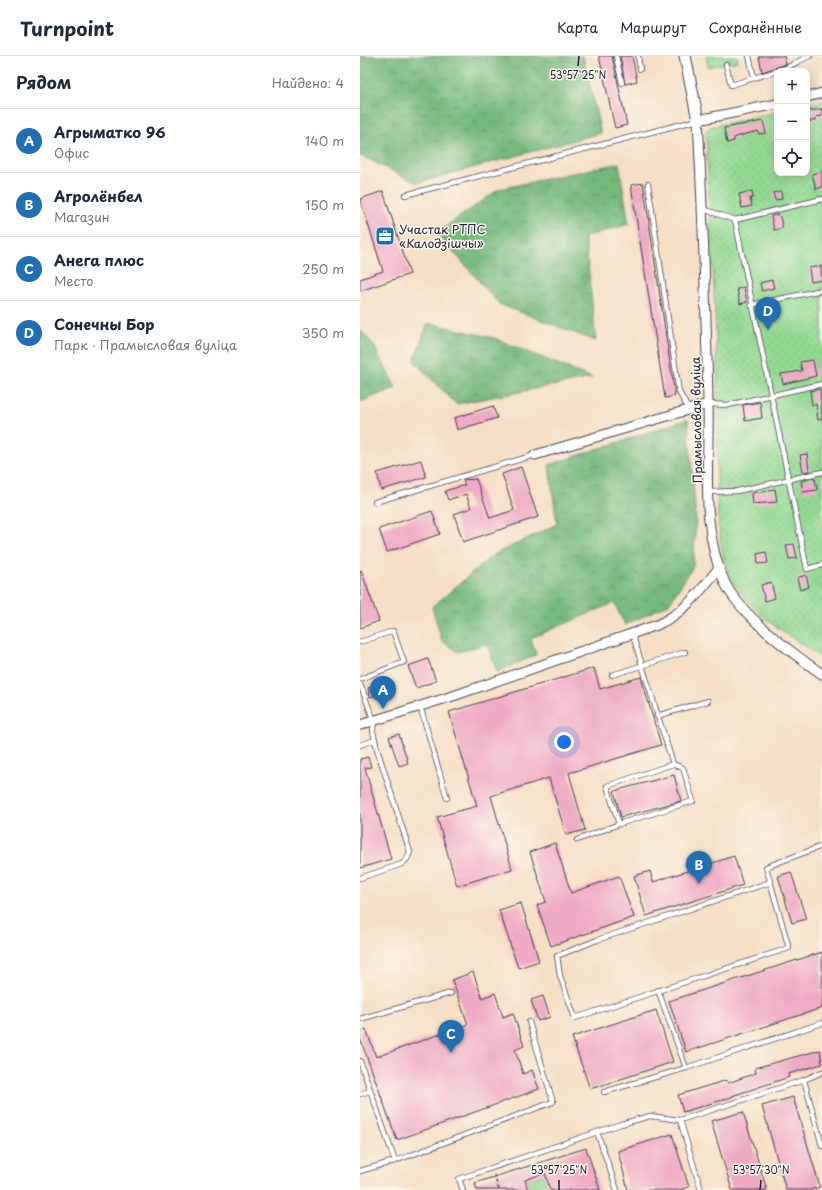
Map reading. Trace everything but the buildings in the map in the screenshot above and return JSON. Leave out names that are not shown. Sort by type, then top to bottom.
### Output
[{"type":"street","points":[[685,56],[698,120],[774,105]]},
{"type":"street","points":[[810,96],[822,93]]},
{"type":"street","name":"Прамысловая вуліца","points":[[698,120],[703,209],[708,404],[708,523],[719,568],[726,585],[738,603],[760,626],[820,669]]},
{"type":"street","points":[[535,455],[708,404]]},
{"type":"street","points":[[360,725],[420,706],[632,633],[673,617],[687,606],[719,568]]},
{"type":"lane","points":[[616,56],[622,83]]},
{"type":"lane","points":[[638,56],[640,69]]},
{"type":"lane","points":[[749,56],[754,77]]},
{"type":"lane","points":[[789,68],[800,60],[810,56]]},
{"type":"lane","points":[[726,65],[731,85],[774,72]]},
{"type":"lane","points":[[405,195],[698,120]]},
{"type":"lane","points":[[648,184],[679,392],[689,410]]},
{"type":"lane","points":[[703,209],[735,220],[822,199]]},
{"type":"lane","points":[[735,220],[751,305],[807,569],[822,565]]},
{"type":"lane","points":[[751,305],[822,290]]},
{"type":"lane","points":[[708,404],[728,404],[822,384]]},
{"type":"lane","points":[[375,502],[535,455]]},
{"type":"lane","points":[[708,492],[737,491],[822,472]]},
{"type":"lane","points":[[360,642],[393,631],[404,662],[360,679]]},
{"type":"lane","points":[[632,633],[673,764]]},
{"type":"lane","points":[[612,675],[685,652]]},
{"type":"lane","points":[[360,684],[374,721],[375,740],[410,852],[408,859],[402,864],[360,878]]},
{"type":"lane","points":[[658,716],[708,701]]},
{"type":"lane","points":[[420,706],[447,798]]},
{"type":"lane","points":[[360,745],[375,740]]},
{"type":"lane","points":[[577,840],[619,824],[693,801],[683,768],[673,764],[607,786],[619,824]]},
{"type":"lane","points":[[771,882],[596,940],[558,956],[560,976],[575,1018],[789,948],[771,882],[766,867],[822,846]]},
{"type":"lane","points":[[658,990],[686,1068]]},
{"type":"lane","points":[[360,1019],[451,992]]},
{"type":"lane","points":[[360,1172],[554,1102],[529,1022]]},
{"type":"lane","points":[[604,1092],[686,1068],[822,1022]]},
{"type":"lane","points":[[360,1062],[394,1161]]},
{"type":"lane","points":[[463,1190],[459,1179],[597,1132],[650,1116],[680,1120],[804,1080],[822,1072]]},
{"type":"lane","points":[[804,1080],[822,1142]]},
{"type":"lane","points":[[360,1094],[370,1091]]},
{"type":"lane","points":[[680,1120],[700,1190]]},
{"type":"lane","points":[[597,1132],[617,1190]]},
{"type":"path","points":[[492,1167],[499,1190]]},
{"type":"green space","points":[[360,56],[583,56],[601,133],[416,183],[362,156],[360,157]]},
{"type":"green space","points":[[706,56],[737,56],[738,61],[708,67]]},
{"type":"green space","points":[[822,101],[822,658],[785,633],[751,605],[733,582],[726,565],[721,544],[717,496],[718,403],[716,335],[706,131],[710,127],[774,113],[774,176],[810,176],[810,104]]},
{"type":"green space","points":[[619,163],[629,224],[585,237],[596,341],[499,304],[437,233],[499,189]]},
{"type":"green space","points":[[428,323],[494,338],[592,378],[456,404],[414,361]]},
{"type":"green space","points":[[360,330],[373,344],[396,388],[360,402]]},
{"type":"green space","points":[[688,419],[696,519],[693,567],[669,604],[625,625],[614,603],[531,638],[536,655],[497,672],[487,644],[458,652],[442,641],[432,607],[493,555],[557,524],[549,465]]},
{"type":"green space","points":[[543,1175],[548,1190],[530,1190],[527,1180]]},
{"type":"place","name":"Участак РТПС «Калодзішчы»","points":[[385,236]]},
{"type":"place","name":"Сонечны Бор","points":[[768,330]]},
{"type":"place","name":"Агрыматко 96","points":[[383,709]]},
{"type":"place","name":"Агролёнбел","points":[[699,884]]},
{"type":"place","name":"Анега плюс","points":[[451,1053]]}]
